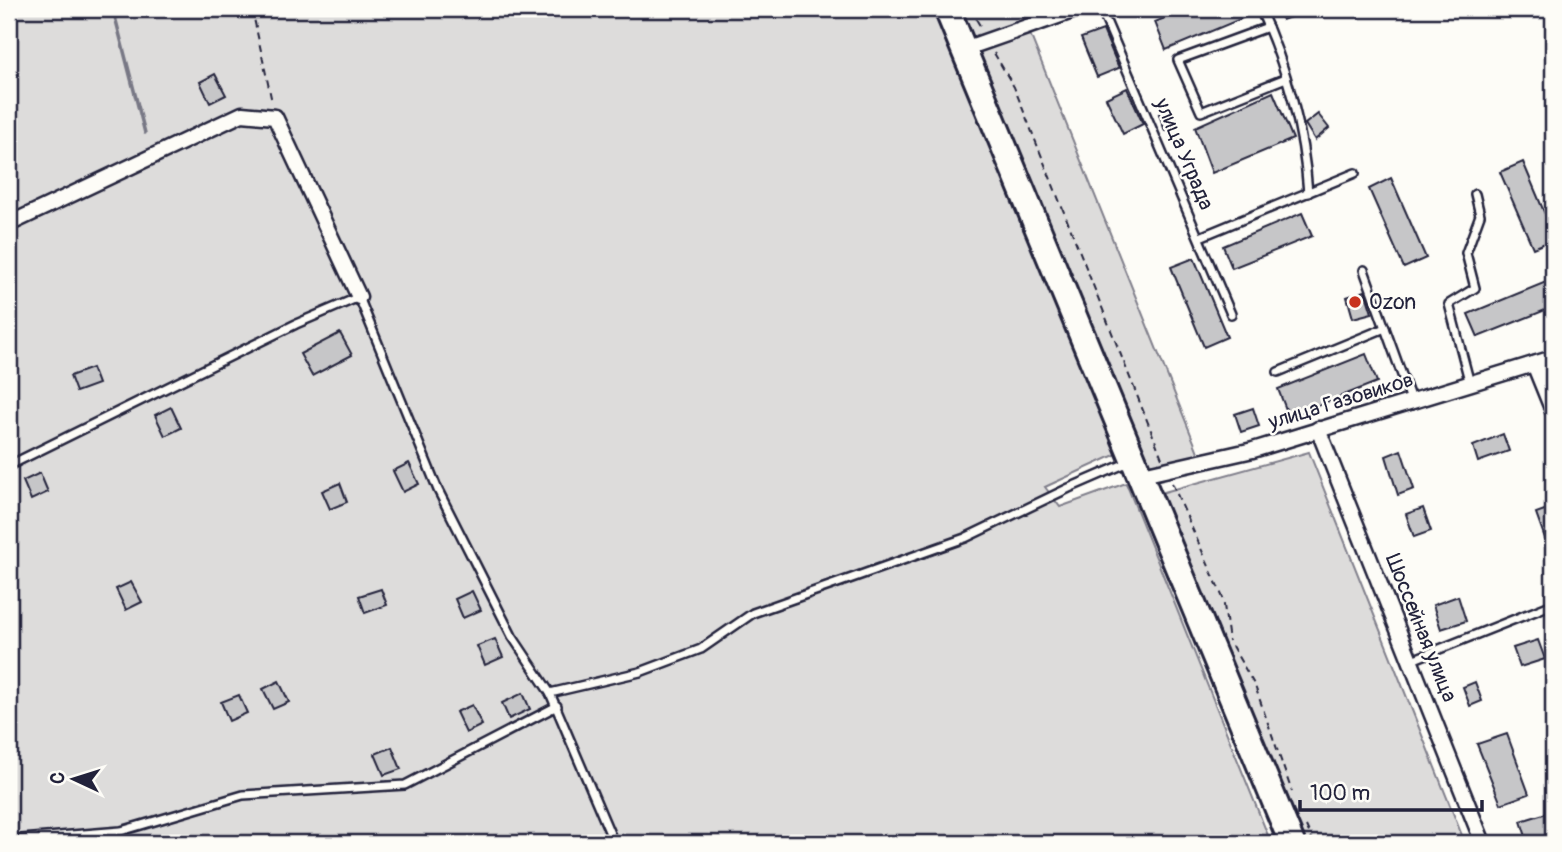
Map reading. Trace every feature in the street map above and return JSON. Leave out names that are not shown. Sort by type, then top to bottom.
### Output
[{"type":"highway","points":[[947,9],[1292,843]]},
{"type":"street","points":[[964,48],[1078,9]]},
{"type":"street","points":[[9,224],[242,114],[275,117],[359,297]]},
{"type":"street","name":"улица Газовиков","points":[[1135,468],[1166,470],[1253,450],[1553,358]]},
{"type":"street","points":[[1534,364],[1553,411]]},
{"type":"street","name":"Шоссейная улица","points":[[1318,429],[1483,843]]},
{"type":"lane","name":"улица Уграда","points":[[1101,9],[1231,314]]},
{"type":"lane","points":[[1260,9],[1278,49],[1286,78],[1308,193]]},
{"type":"lane","points":[[1268,27],[1178,60],[1201,112],[1286,78]]},
{"type":"lane","points":[[1200,237],[1355,173]]},
{"type":"lane","points":[[1470,384],[1449,304],[1475,288],[1466,253],[1480,215],[1475,194]]},
{"type":"lane","points":[[1364,270],[1411,400]]},
{"type":"lane","points":[[12,464],[283,330],[359,297],[438,490],[512,636],[550,693],[560,723],[614,843]]},
{"type":"lane","points":[[1278,372],[1385,328]]},
{"type":"lane","points":[[550,693],[640,673],[701,649],[753,613],[965,538],[1069,488],[1135,468]]},
{"type":"lane","points":[[1412,660],[1553,604]]},
{"type":"lane","points":[[92,843],[121,831],[243,795],[405,785],[556,706]]},
{"type":"lane","points":[[9,840],[121,831]]},
{"type":"path","points":[[252,9],[275,117]]},
{"type":"path","points":[[970,9],[1014,87],[1166,470],[1223,598],[1229,642],[1255,686],[1293,794]]},
{"type":"path","points":[[1303,819],[1314,843]]},
{"type":"shaded area","points":[[9,9],[938,9],[1117,454],[1045,487],[1060,507],[1126,483],[1271,843],[9,843]]},
{"type":"shaded area","points":[[960,9],[1020,9],[1204,467],[1147,475]]},
{"type":"shaded area","points":[[1309,452],[1465,843],[1298,843],[1157,494]]},
{"type":"building","points":[[1186,9],[1254,9],[1255,13],[1166,50],[1155,22]]},
{"type":"building","points":[[1278,9],[1311,9],[1311,10],[1282,20]]},
{"type":"building","points":[[1103,30],[1119,68],[1097,77],[1081,38]]},
{"type":"building","points":[[215,74],[226,95],[210,103],[200,82]]},
{"type":"building","points":[[1127,88],[1143,124],[1123,134],[1106,98]]},
{"type":"building","points":[[1273,92],[1293,139],[1212,173],[1195,127]]},
{"type":"building","points":[[1172,110],[1178,127],[1165,131],[1159,114]]},
{"type":"building","points":[[1318,114],[1329,128],[1315,140],[1305,124]]},
{"type":"building","points":[[1523,162],[1553,233],[1553,240],[1533,248],[1500,172]]},
{"type":"building","points":[[1391,178],[1426,258],[1404,268],[1369,189]]},
{"type":"building","points":[[1302,213],[1312,236],[1232,268],[1223,246]]},
{"type":"building","points":[[1194,258],[1227,337],[1204,347],[1171,267]]},
{"type":"building","points":[[1546,282],[1553,307],[1478,337],[1468,314]]},
{"type":"building","points":[[1365,291],[1372,313],[1353,318],[1347,297]]},
{"type":"building","points":[[340,333],[352,355],[312,376],[300,354]]},
{"type":"building","points":[[1366,354],[1377,382],[1289,417],[1278,389]]},
{"type":"building","points":[[92,368],[98,384],[76,392],[70,376]]},
{"type":"building","points":[[171,407],[181,428],[165,436],[155,415]]},
{"type":"building","points":[[1253,408],[1259,426],[1241,432],[1235,414]]},
{"type":"building","points":[[1503,434],[1509,451],[1478,462],[1473,446]]},
{"type":"building","points":[[1401,450],[1414,489],[1398,495],[1386,456]]},
{"type":"building","points":[[409,463],[419,484],[403,492],[393,471]]},
{"type":"building","points":[[40,473],[48,492],[31,500],[23,481]]},
{"type":"building","points":[[340,483],[347,502],[330,509],[322,491]]},
{"type":"building","points":[[1553,507],[1553,538],[1546,541],[1536,513]]},
{"type":"building","points":[[1423,508],[1431,531],[1414,537],[1406,514]]},
{"type":"building","points":[[131,582],[142,602],[126,610],[116,589]]},
{"type":"building","points":[[381,589],[387,605],[365,613],[359,596]]},
{"type":"building","points":[[472,591],[481,610],[463,618],[455,599]]},
{"type":"building","points":[[1458,596],[1466,621],[1441,629],[1433,605]]},
{"type":"building","points":[[495,639],[503,657],[485,665],[477,646]]},
{"type":"building","points":[[1538,640],[1545,659],[1520,667],[1513,648]]},
{"type":"building","points":[[279,681],[289,702],[273,709],[263,689]]},
{"type":"building","points":[[1475,682],[1482,701],[1470,706],[1463,687]]},
{"type":"building","points":[[523,693],[530,709],[509,719],[502,703]]},
{"type":"building","points":[[239,695],[247,713],[229,721],[221,702]]},
{"type":"building","points":[[472,705],[482,725],[466,733],[456,712]]},
{"type":"building","points":[[1507,734],[1529,794],[1501,804],[1477,744]]},
{"type":"building","points":[[392,747],[401,769],[384,775],[375,754]]},
{"type":"building","points":[[1550,812],[1553,835],[1528,843],[1521,821]]},
{"type":"waterway","points":[[113,9],[145,133]]},
{"type":"place","name":"Ozon","points":[[1355,302]]}]
